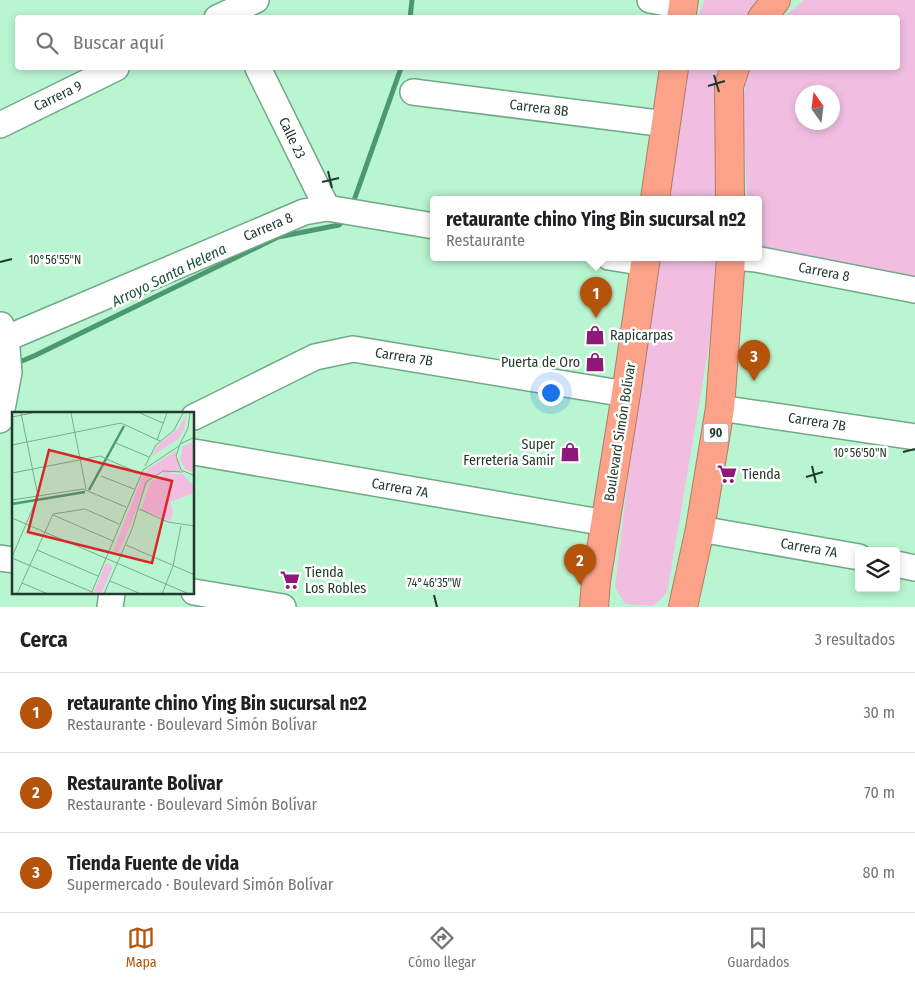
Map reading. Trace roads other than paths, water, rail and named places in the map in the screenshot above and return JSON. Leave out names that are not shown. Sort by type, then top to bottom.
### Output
[{"type":"highway","points":[[764,15],[776,0]]},
{"type":"highway","points":[[654,196],[674,70]]},
{"type":"highway","points":[[730,196],[729,86],[733,70]]},
{"type":"highway","name":"Boulevard Simón Bolívar","points":[[595,594],[646,261]]},
{"type":"highway","name":"90","points":[[680,603],[700,529],[720,408],[732,261]]},
{"type":"highway","points":[[595,594],[600,595],[609,607]]},
{"type":"street","points":[[226,12],[256,0]]},
{"type":"street","points":[[650,0],[682,8]]},
{"type":"street","name":"Carrera 9","points":[[0,125],[112,70]]},
{"type":"street","name":"Calle 23","points":[[259,70],[328,208]]},
{"type":"street","name":"Carrera 8B","points":[[413,92],[666,124]]},
{"type":"street","name":"Carrera 8","points":[[2,334],[304,212],[328,208],[430,225]]},
{"type":"street","name":"Carrera 8","points":[[762,260],[915,290]]},
{"type":"street","points":[[0,420],[9,372],[2,334]]},
{"type":"street","name":"Carrera 7B","points":[[195,416],[315,357],[353,349],[626,394]]},
{"type":"street","name":"Carrera 7B","points":[[720,408],[915,437]]},
{"type":"street","name":"Carrera 7A","points":[[195,452],[606,524]]},
{"type":"street","name":"Carrera 7A","points":[[700,529],[855,556]]},
{"type":"street","points":[[900,565],[915,568]]},
{"type":"street","points":[[195,592],[284,607]]},
{"type":"street","points":[[110,607],[112,594]]},
{"type":"waterway","points":[[410,15],[412,0]]},
{"type":"waterway","points":[[352,206],[400,70]]},
{"type":"waterway","name":"Arroyo Santa Helena","points":[[15,364],[278,237],[339,225],[345,218]]},
{"type":"place","name":"retaurante chino Ying Bin sucursal nº2","points":[[596,318]]},
{"type":"place","name":"Rapicarpas","points":[[595,335]]},
{"type":"place","name":"Puerta de Oro","points":[[595,362]]},
{"type":"place","name":"Tienda Fuente de vida","points":[[754,381]]},
{"type":"place","name":"Super Ferreteria Samir","points":[[570,452]]},
{"type":"place","name":"Tienda","points":[[727,474]]},
{"type":"place","name":"Tienda Los Robles","points":[[290,580]]},
{"type":"place","name":"Restaurante Bolivar","points":[[580,585]]}]
